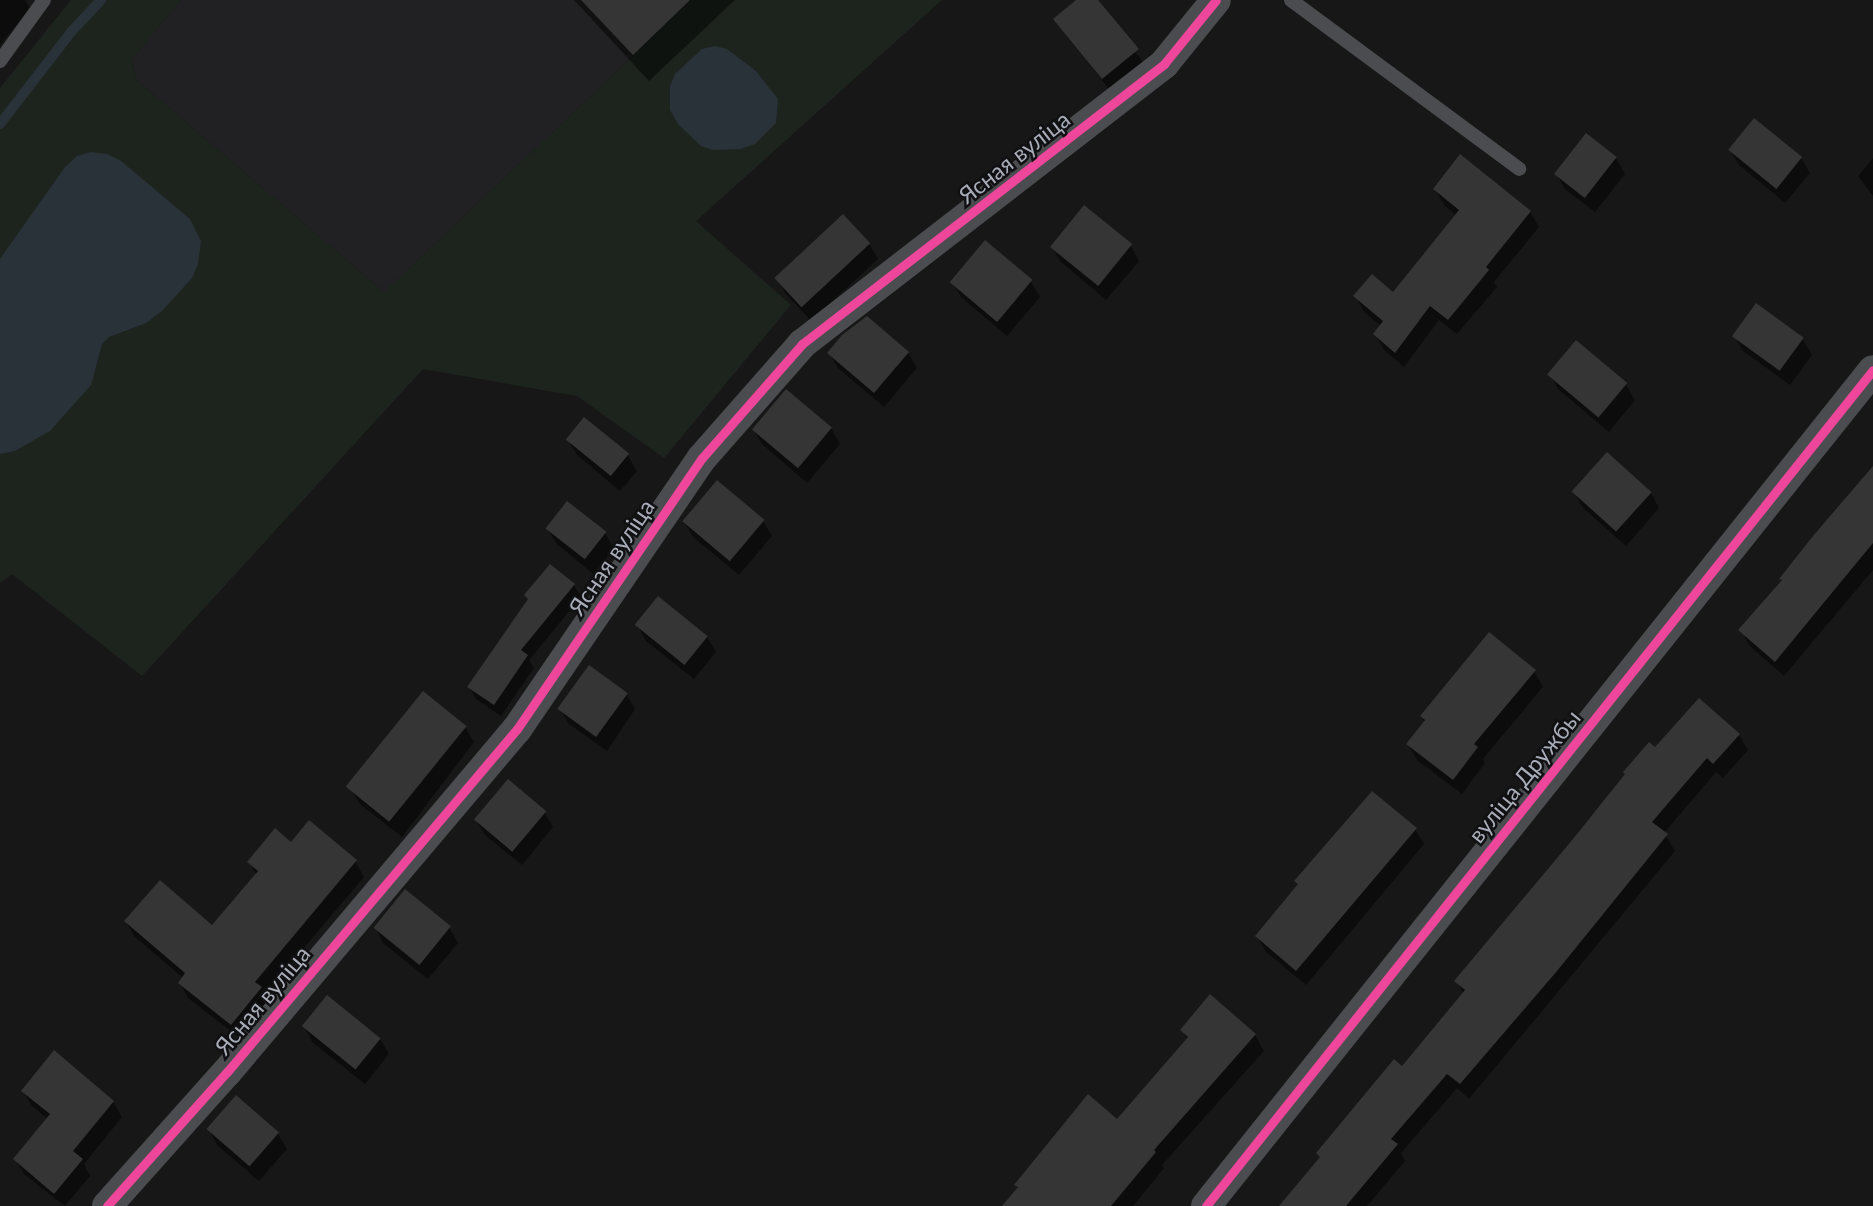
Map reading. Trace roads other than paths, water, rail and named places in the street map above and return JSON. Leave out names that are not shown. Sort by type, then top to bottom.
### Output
[{"type":"street","name":"Ясная вуліца","points":[[107,1206],[227,1072],[517,729],[702,458],[802,344],[1164,64],[1216,0]]},
{"type":"street","name":"вуліца Дружбы","points":[[1206,1206],[1873,370]]},
{"type":"lane","points":[[0,61],[44,0]]},
{"type":"lane","points":[[1291,0],[1519,169]]},
{"type":"waterway","points":[[0,124],[71,32],[101,0]]}]
